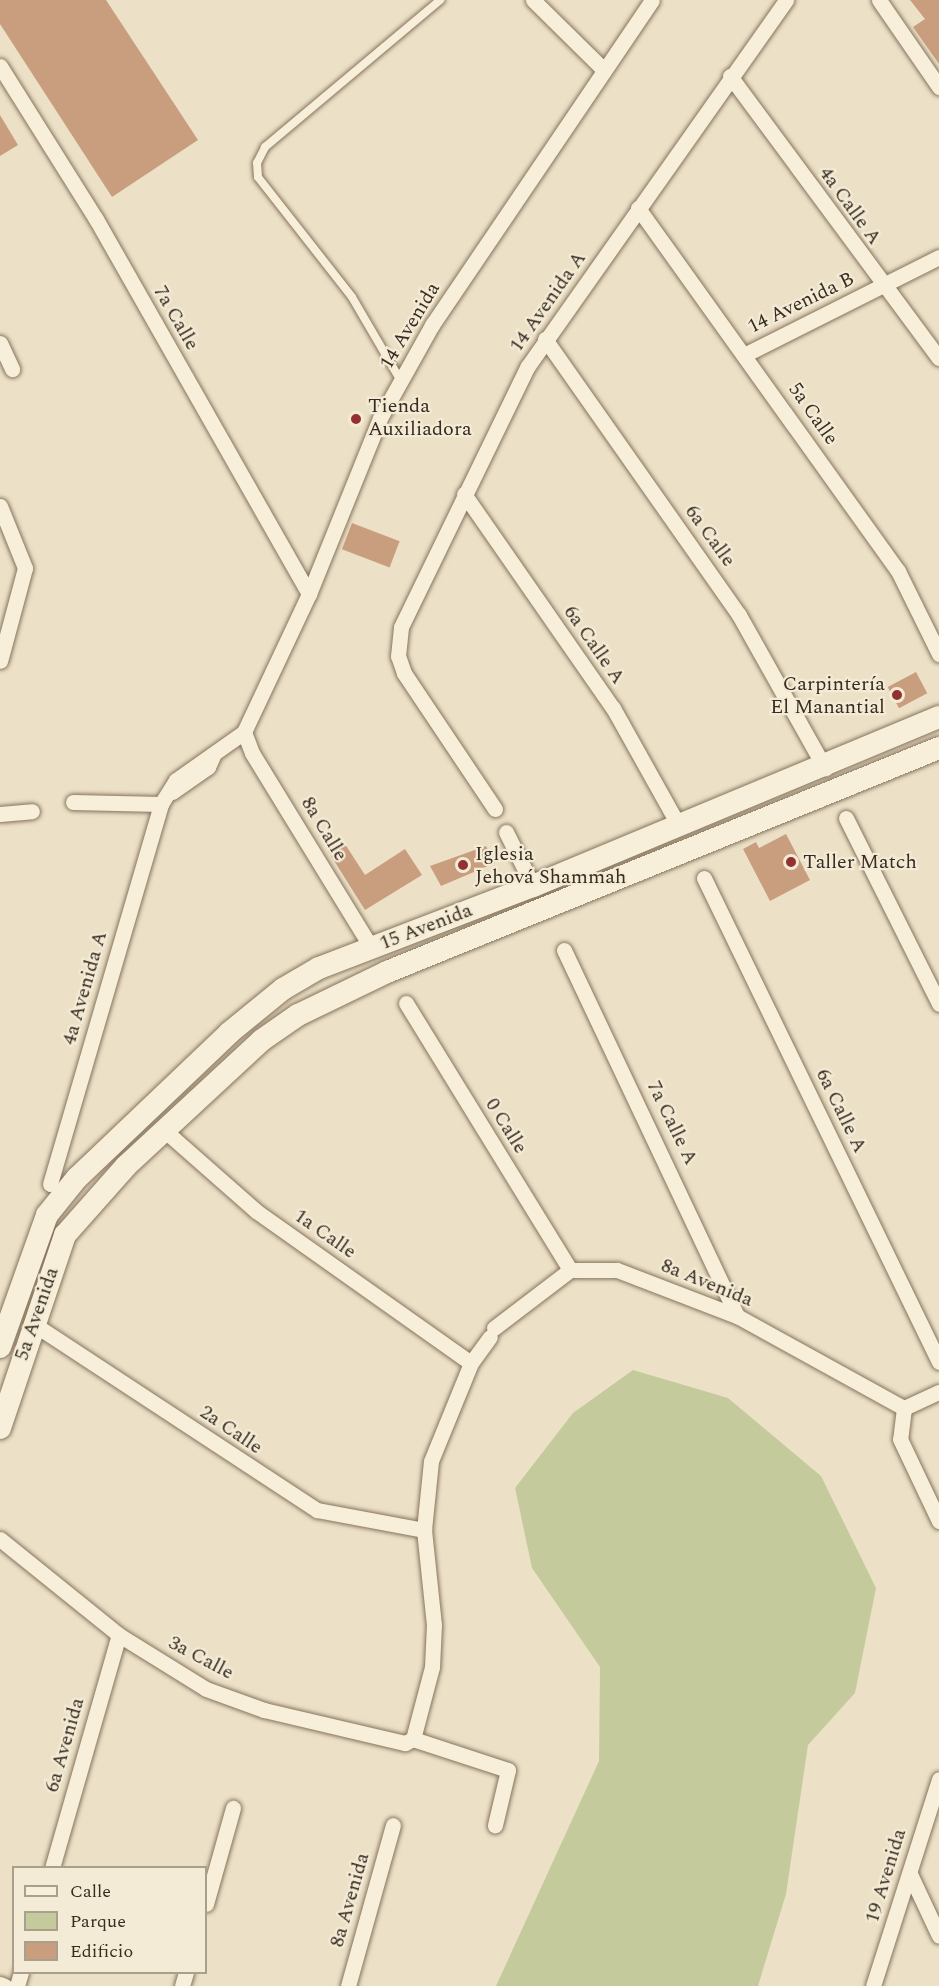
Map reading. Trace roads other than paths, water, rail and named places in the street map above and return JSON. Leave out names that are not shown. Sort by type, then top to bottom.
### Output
[{"type":"main road","name":"15 Avenida","points":[[47,1215],[77,1178],[229,1033],[283,989],[371,947],[533,886],[825,768],[939,717]]},
{"type":"main road","name":"15 Avenida","points":[[65,1235],[163,1129],[262,1040],[327,1000],[939,748]]},
{"type":"main road","name":"5a Avenida","points":[[0,1347],[47,1215]]},
{"type":"main road","name":"5a Avenida","points":[[1,1424],[32,1323],[65,1235]]},
{"type":"street","points":[[532,0],[602,68]]},
{"type":"street","name":"14 Avenida","points":[[161,804],[172,792],[176,780],[201,759],[213,756],[244,732],[309,594],[380,418],[432,325],[602,68],[652,0]]},
{"type":"street","name":"14 Avenida A","points":[[495,809],[404,673],[398,656],[401,627],[505,407],[545,339],[786,0]]},
{"type":"street","points":[[879,0],[939,87]]},
{"type":"street","name":"7a Calle","points":[[0,66],[96,219],[309,594]]},
{"type":"street","name":"4a Calle A","points":[[730,76],[883,286],[939,358]]},
{"type":"street","name":"5a Calle","points":[[638,208],[746,354],[898,571],[939,654]]},
{"type":"street","name":"14 Avenida B","points":[[746,354],[939,257]]},
{"type":"street","name":"6a Calle","points":[[545,339],[739,615],[825,768]]},
{"type":"street","points":[[0,343],[12,369]]},
{"type":"street","name":"6a Calle A","points":[[464,494],[613,708],[679,826]]},
{"type":"street","points":[[0,506],[25,568],[0,661]]},
{"type":"street","name":"8a Calle","points":[[244,732],[252,753],[371,947]]},
{"type":"street","points":[[73,802],[161,804]]},
{"type":"street","name":"4a Avenida A","points":[[50,1184],[161,804]]},
{"type":"street","points":[[0,814],[33,812]]},
{"type":"street","points":[[846,818],[939,1004]]},
{"type":"street","points":[[506,832],[533,886]]},
{"type":"street","name":"6a Calle A","points":[[704,878],[939,1362]]},
{"type":"street","name":"7a Calle A","points":[[564,950],[738,1316]]},
{"type":"street","name":"0 Calle","points":[[406,1004],[570,1270]]},
{"type":"street","name":"1a Calle","points":[[163,1129],[256,1212],[471,1363]]},
{"type":"street","points":[[413,1739],[425,1707],[433,1656],[424,1530],[431,1461],[471,1363],[492,1332],[570,1270]]},
{"type":"street","name":"8a Avenida","points":[[570,1270],[617,1270],[738,1316],[904,1408]]},
{"type":"street","name":"2a Calle","points":[[32,1323],[317,1510],[424,1530]]},
{"type":"street","points":[[939,1392],[904,1408],[900,1439],[939,1521]]},
{"type":"street","name":"3a Calle","points":[[0,1539],[119,1635],[206,1689],[264,1710],[405,1743],[413,1739],[508,1770],[495,1825]]},
{"type":"street","name":"6a Avenida","points":[[53,1866],[119,1635]]},
{"type":"street","name":"19 Avenida","points":[[873,1986],[939,1779]]},
{"type":"street","points":[[207,1900],[233,1808]]},
{"type":"street","name":"8a Avenida","points":[[348,1986],[393,1825]]},
{"type":"street","points":[[910,1874],[939,1936]]},
{"type":"street","points":[[0,1984],[6,1986]]},
{"type":"lane","points":[[401,381],[352,297],[258,177],[257,163],[265,147],[440,0]]},
{"type":"place","name":"Tienda Auxiliadora","points":[[356,419]]},
{"type":"place","name":"Carpintería El Manantial","points":[[897,695]]},
{"type":"place","name":"Taller Match","points":[[791,862]]},
{"type":"place","name":"Iglesia Jehová Shammah","points":[[463,865]]}]
